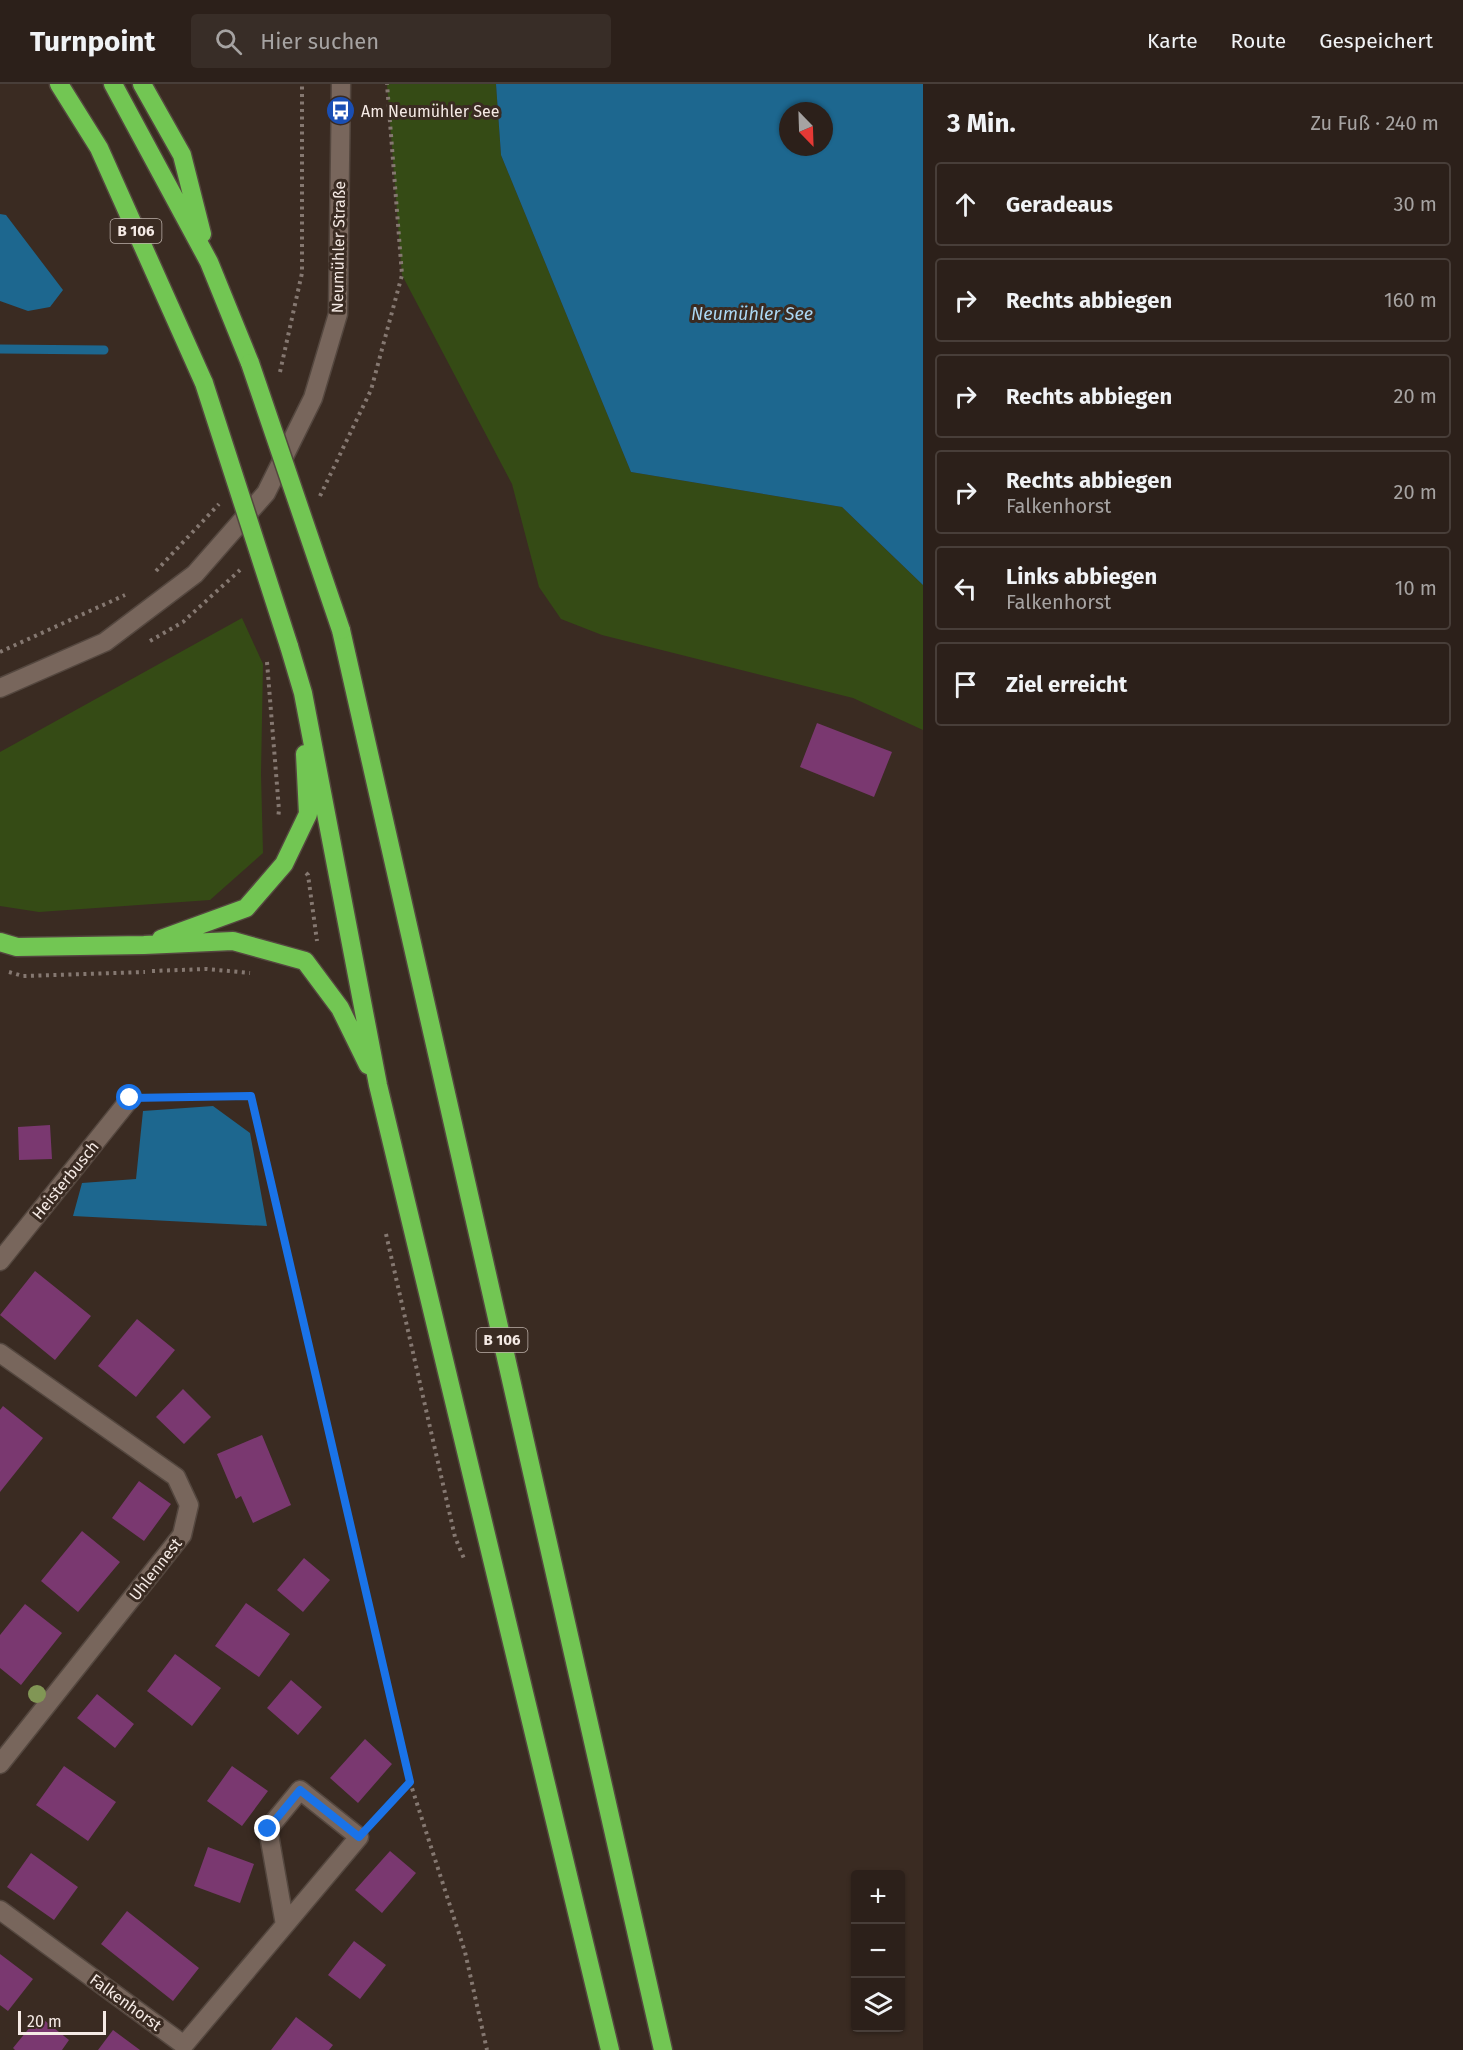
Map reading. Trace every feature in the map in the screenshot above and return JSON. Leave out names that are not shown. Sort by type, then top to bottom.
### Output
[{"type":"highway","name":"B 106","points":[[59,84],[99,148],[204,383],[303,693],[378,1085],[610,2050]]},
{"type":"highway","name":"B 106","points":[[114,84],[209,262],[250,363],[341,630],[663,2050]]},
{"type":"highway","points":[[142,84],[182,155],[209,262]]},
{"type":"highway","points":[[144,945],[246,908],[284,864],[308,814],[303,693]]},
{"type":"highway","points":[[0,942],[17,947],[233,941],[305,961],[340,1008],[378,1085]]},
{"type":"street","name":"Neumühler Straße","points":[[0,688],[105,642],[195,574],[266,493],[313,398],[338,314],[341,84]]},
{"type":"street","name":"Heisterbusch","points":[[0,1261],[130,1098]]},
{"type":"street","name":"Uhlennest","points":[[0,1353],[176,1477],[189,1504],[182,1535],[0,1764]]},
{"type":"street","points":[[285,1925],[268,1829],[300,1790],[359,1837]]},
{"type":"street","name":"Falkenhorst","points":[[0,1910],[184,2044],[359,1837]]},
{"type":"path","points":[[387,84],[402,275]]},
{"type":"path","points":[[0,969],[23,976],[207,969],[259,973]]},
{"type":"path","points":[[130,1098],[251,1096],[410,1782],[465,1952],[487,2050]]},
{"type":"path","points":[[386,1233],[455,1537],[468,1566]]},
{"type":"path","points":[[359,1837],[410,1782]]},
{"type":"green space","points":[[387,84],[496,84],[501,155],[631,472],[842,507],[923,585],[923,730],[853,698],[602,635],[561,619],[539,587],[512,484],[402,275]]},
{"type":"green space","points":[[242,618],[263,664],[261,774],[263,853],[210,900],[39,912],[0,906],[0,752]]},
{"type":"water","name":"Neumühler See","points":[[496,84],[923,84],[923,585],[842,507],[631,472],[501,155]]},
{"type":"water","points":[[0,214],[6,215],[63,290],[50,307],[28,311],[0,301]]},
{"type":"water","points":[[213,1106],[250,1133],[267,1226],[73,1216],[82,1183],[136,1179],[143,1111]]},
{"type":"building","points":[[817,723],[892,752],[874,797],[800,767]]},
{"type":"building","points":[[50,1125],[52,1159],[19,1160],[18,1127]]},
{"type":"building","points":[[35,1271],[91,1316],[55,1360],[0,1315]]},
{"type":"building","points":[[137,1319],[175,1350],[136,1397],[98,1366]]},
{"type":"building","points":[[183,1389],[211,1417],[184,1444],[156,1417]]},
{"type":"building","points":[[3,1406],[43,1438],[0,1492],[0,1410]]},
{"type":"building","points":[[262,1435],[291,1505],[253,1523],[241,1496],[236,1499],[217,1454]]},
{"type":"building","points":[[139,1481],[171,1504],[144,1541],[112,1518]]},
{"type":"building","points":[[82,1531],[120,1562],[78,1612],[41,1581]]},
{"type":"building","points":[[304,1558],[330,1580],[303,1612],[277,1590]]},
{"type":"building","points":[[246,1603],[290,1634],[259,1677],[215,1646]]},
{"type":"building","points":[[25,1604],[62,1633],[21,1685],[0,1668],[0,1635]]},
{"type":"building","points":[[175,1654],[221,1688],[192,1726],[147,1691]]},
{"type":"building","points":[[291,1680],[322,1707],[298,1735],[267,1708]]},
{"type":"building","points":[[97,1694],[134,1724],[115,1748],[77,1718]]},
{"type":"building","points":[[365,1739],[392,1764],[358,1803],[330,1778]]},
{"type":"building","points":[[64,1766],[116,1802],[88,1841],[36,1805]]},
{"type":"building","points":[[232,1766],[268,1791],[242,1826],[207,1801]]},
{"type":"building","points":[[208,1847],[254,1864],[240,1903],[194,1886]]},
{"type":"building","points":[[390,1851],[416,1873],[382,1913],[355,1890]]},
{"type":"building","points":[[31,1853],[78,1887],[54,1920],[7,1887]]},
{"type":"building","points":[[127,1911],[199,1968],[173,2001],[101,1944]]},
{"type":"building","points":[[354,1941],[386,1965],[360,1999],[328,1975]]},
{"type":"building","points":[[0,1954],[33,1979],[8,2011],[0,2005]]},
{"type":"building","points":[[39,2016],[69,2040],[62,2050],[15,2050],[13,2048]]},
{"type":"building","points":[[296,2017],[333,2045],[329,2050],[271,2050]]},
{"type":"building","points":[[113,2030],[140,2050],[98,2050]]},
{"type":"waterway","points":[[0,349],[104,350]]},
{"type":"place","name":"Am Neumühler See","points":[[340,111]]},
{"type":"route","points":[[130,1098],[251,1096],[410,1782],[359,1837],[300,1790],[268,1829]]}]
